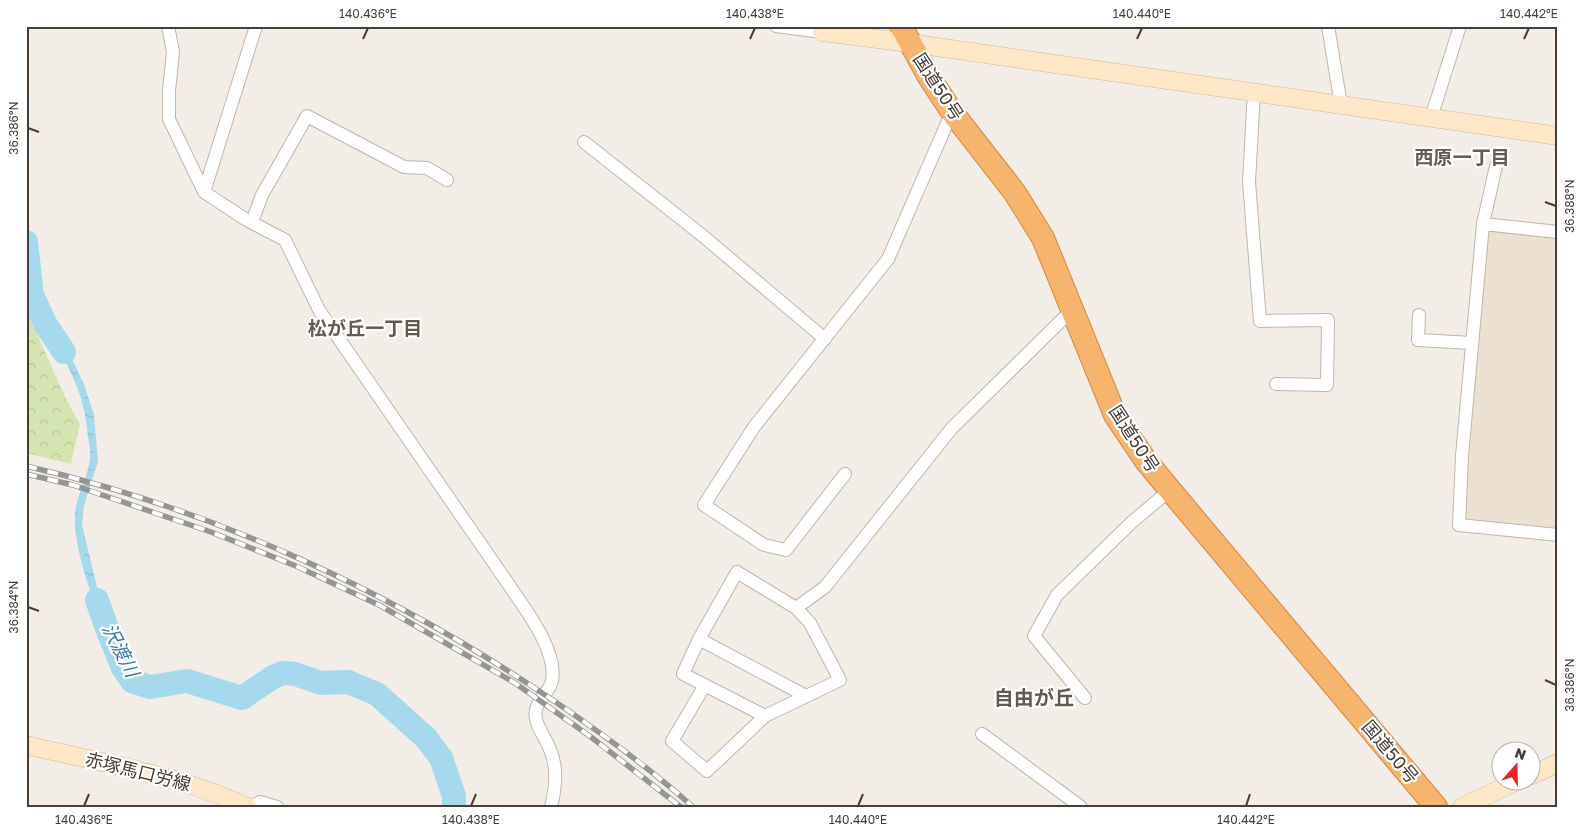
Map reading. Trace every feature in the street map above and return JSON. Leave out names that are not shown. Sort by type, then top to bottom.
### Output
[{"type":"highway","name":"国道50号","points":[[905,34],[952,112],[1010,187],[1031,218],[1046,246],[1118,420],[1146,461],[1436,807]]},
{"type":"street","points":[[168,26],[173,52],[169,91],[169,119],[204,192],[285,240],[319,310],[509,585],[543,639],[550,656],[552,683],[536,710],[535,718],[550,748],[556,777],[551,807]]},
{"type":"street","points":[[204,192],[256,26]]},
{"type":"street","points":[[776,26],[822,32],[905,34],[1254,92],[1558,136]]},
{"type":"street","points":[[1328,26],[1341,105]]},
{"type":"street","points":[[1430,118],[1460,26]]},
{"type":"street","points":[[1254,92],[1249,182],[1260,321],[1328,320],[1327,385],[1276,384]]},
{"type":"street","points":[[845,474],[786,550],[764,545],[704,505],[754,427],[888,259],[952,112]]},
{"type":"street","points":[[252,222],[262,196],[307,116],[404,167],[427,168],[447,180]]},
{"type":"street","points":[[584,142],[703,236],[826,338]]},
{"type":"street","points":[[1496,166],[1483,224],[1462,456],[1459,525],[1558,535]]},
{"type":"street","points":[[1483,224],[1558,232]]},
{"type":"street","points":[[796,608],[825,586],[952,428],[1072,310]]},
{"type":"street","points":[[1419,315],[1418,340],[1472,343]]},
{"type":"street","points":[[1085,698],[1034,636],[1057,595],[1132,522],[1170,490]]},
{"type":"street","points":[[705,685],[672,741],[707,771],[765,716],[840,680],[810,623],[796,608],[737,572],[699,639],[683,674],[705,685],[765,716]]},
{"type":"street","points":[[699,639],[806,696]]},
{"type":"street","points":[[982,734],[1081,807]]},
{"type":"street","name":"赤塚馬口労線","points":[[26,744],[160,775],[197,786],[248,807]]},
{"type":"street","points":[[1542,770],[1558,763]]},
{"type":"street","points":[[1462,807],[1498,790]]},
{"type":"street","points":[[248,807],[260,802],[277,807]]},
{"type":"shaded area","points":[[1486,231],[1558,238],[1558,528],[1464,519]]},
{"type":"green space","points":[[26,309],[66,399],[80,424],[71,464],[26,453]]},
{"type":"water","points":[[49,323],[70,355],[84,384],[94,415],[98,462],[84,505],[82,525],[99,595],[111,630],[105,632],[83,566],[75,526],[76,507],[90,460],[86,421],[79,392],[73,378],[60,352],[43,326]]},
{"type":"waterway","name":"沢渡川","points":[[26,242],[32,295],[46,325],[64,352]]},
{"type":"waterway","name":"沢渡川","points":[[97,600],[123,668],[132,681],[150,687],[187,681],[242,698],[273,677],[283,673],[295,674],[321,683],[348,682],[377,694],[426,738],[441,758],[454,796],[454,807]]},
{"type":"railway","points":[[26,466],[97,484],[167,506],[303,560],[369,592],[433,626],[496,663],[557,703],[627,753],[693,807]]},
{"type":"railway","points":[[26,474],[73,485],[211,532],[296,566],[381,606],[515,683],[591,737],[681,807]]},
{"type":"district","name":"西原一丁目","points":[[1462,157]]},
{"type":"district","name":"松が丘一丁目","points":[[365,328]]},
{"type":"district","name":"自由が丘","points":[[1034,698]]}]
